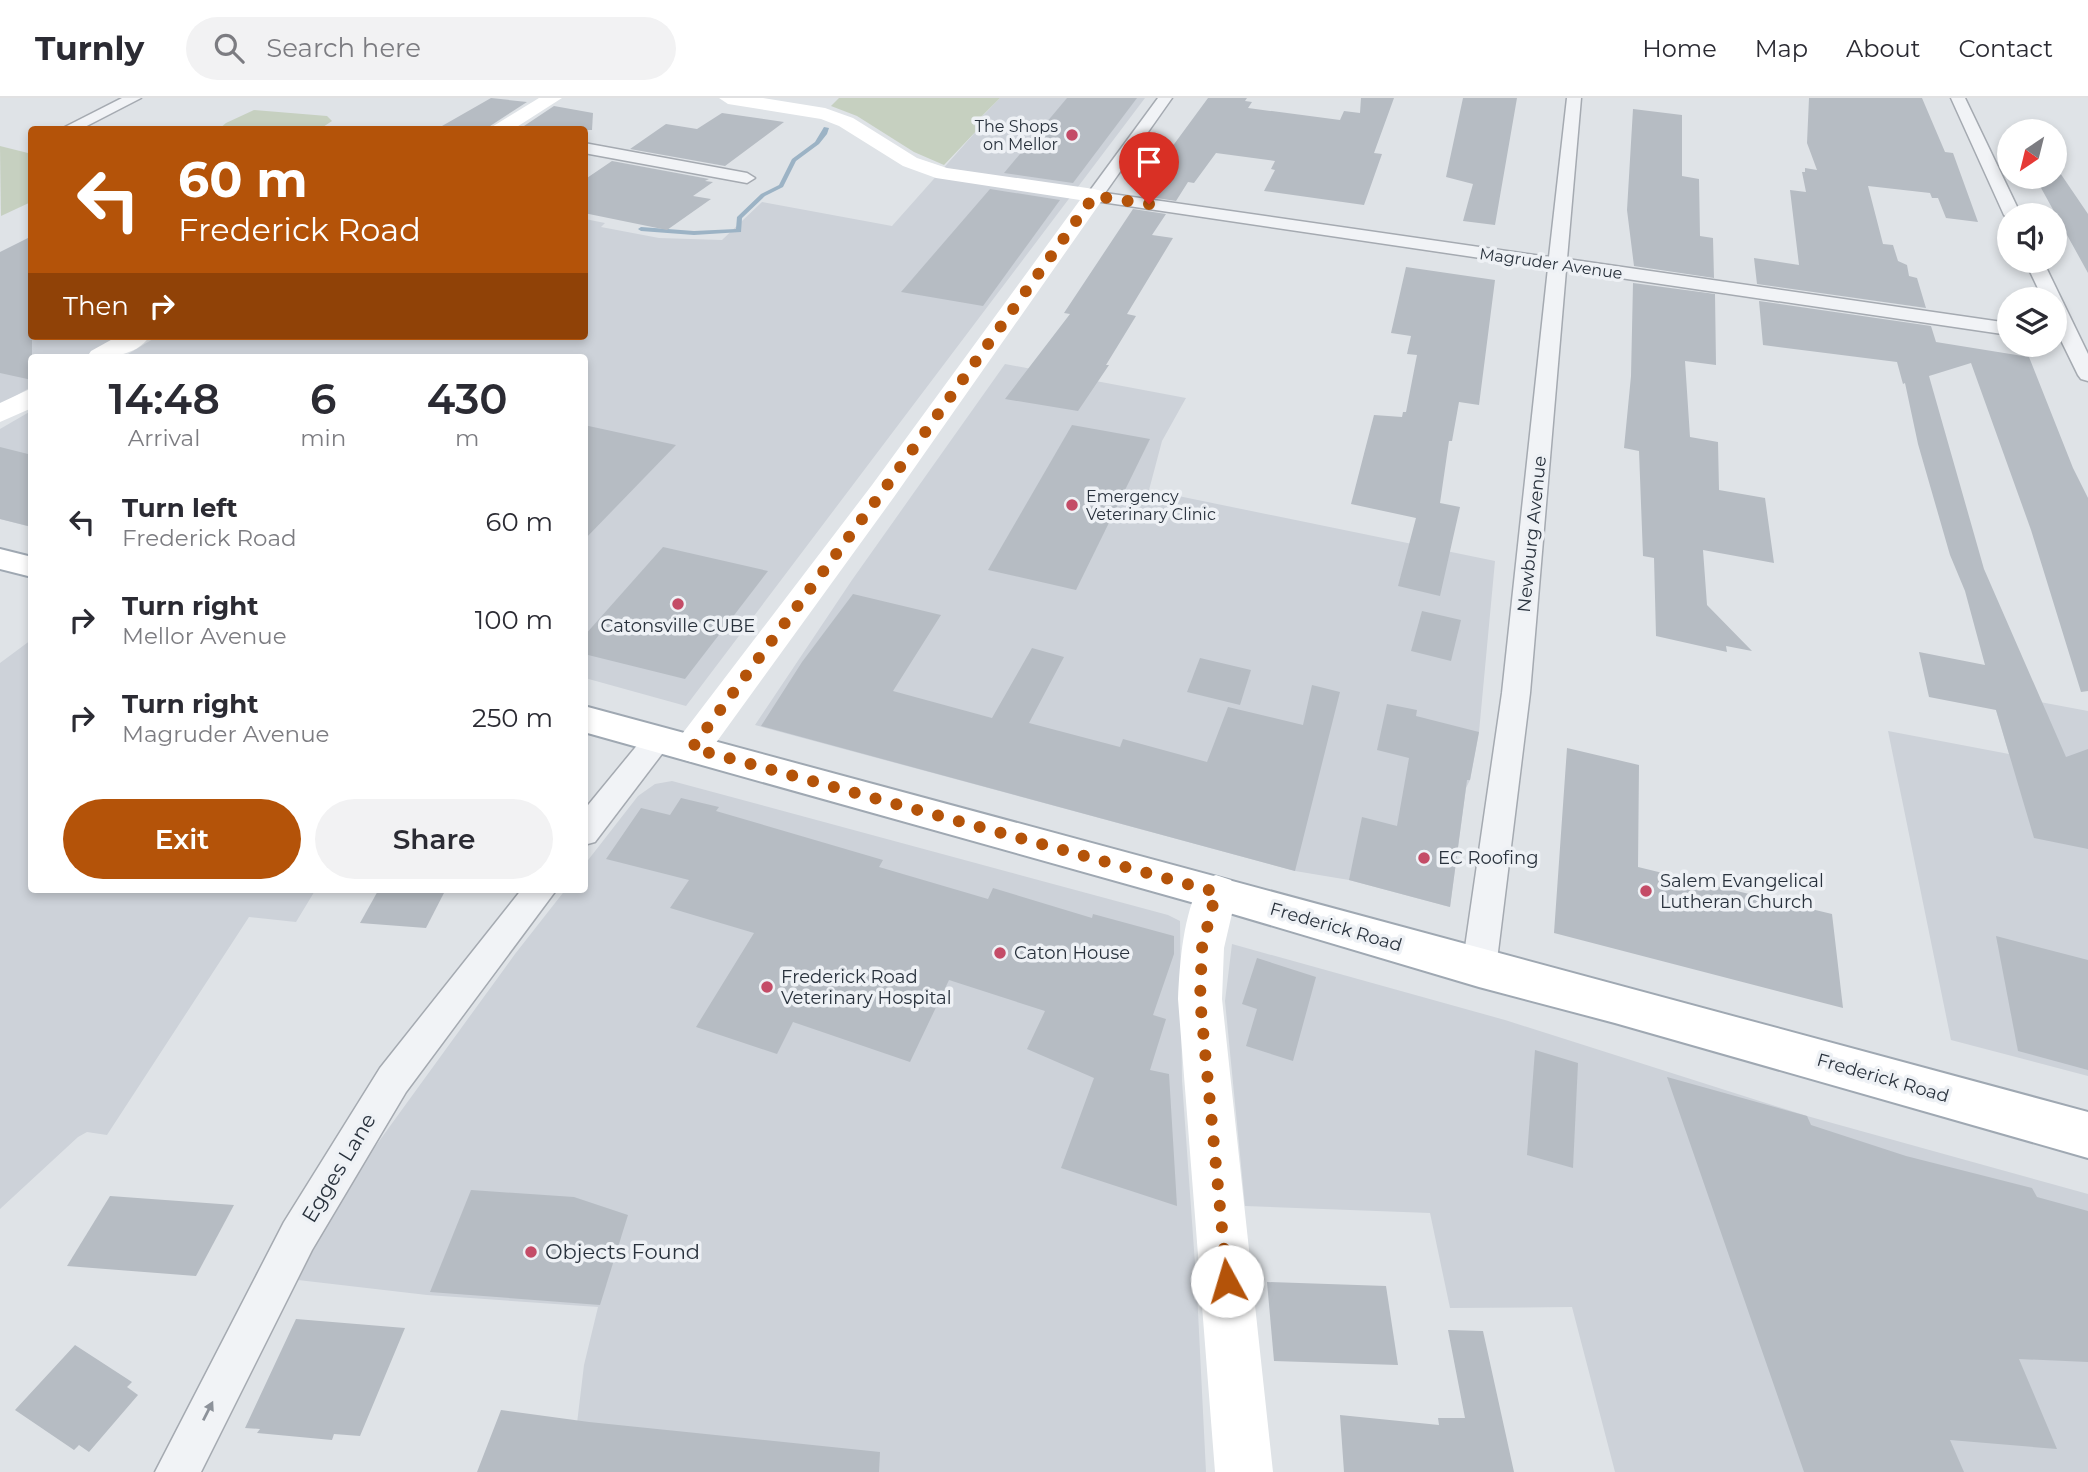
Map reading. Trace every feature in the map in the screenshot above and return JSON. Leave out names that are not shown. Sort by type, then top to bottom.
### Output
[{"type":"street","points":[[74,126],[134,98]]},
{"type":"street","points":[[505,126],[554,98]]},
{"type":"street","points":[[728,98],[825,114],[846,122],[910,162],[943,174],[1094,196]]},
{"type":"street","points":[[588,829],[675,743],[883,491],[1165,98]]},
{"type":"street","name":"Newburg Avenue","points":[[1479,968],[1516,693],[1574,98]]},
{"type":"street","points":[[1958,98],[2007,203]]},
{"type":"street","points":[[588,149],[747,178]]},
{"type":"street","name":"Magruder Avenue","points":[[1094,196],[1997,327]]},
{"type":"street","points":[[2071,337],[2088,375]]},
{"type":"street","points":[[105,354],[130,340]]},
{"type":"street","points":[[0,414],[28,398]]},
{"type":"street","points":[[0,559],[28,566]]},
{"type":"street","name":"Frederick Road","points":[[588,720],[2088,1135]]},
{"type":"street","points":[[1216,892],[1202,948],[1200,999],[1244,1472]]},
{"type":"street","name":"Egges Lane","points":[[177,1472],[298,1236],[393,1080],[538,893]]},
{"type":"shaded area","points":[[1000,98],[1145,98],[686,706],[588,679],[588,354],[128,354],[151,340],[588,340],[588,220],[605,223],[601,227],[659,238],[722,240],[762,202],[892,226],[980,127],[973,126]]},
{"type":"shaded area","points":[[0,311],[28,333],[28,340],[113,340],[89,354],[28,354],[28,389],[0,405]]},
{"type":"shaded area","points":[[1005,364],[1186,398],[1162,441],[1149,490],[1495,561],[1479,732],[1466,788],[1450,907],[1349,880],[1295,871],[755,725],[852,580]]},
{"type":"shaded area","points":[[28,413],[28,526],[0,519],[0,429]]},
{"type":"shaded area","points":[[28,642],[28,893],[314,893],[296,922],[249,917],[107,1135],[87,1132],[78,1137],[0,1209],[0,663]]},
{"type":"shaded area","points":[[1991,693],[2088,711],[2088,1076],[1951,1040],[1888,731],[2009,754]]},
{"type":"shaded area","points":[[672,781],[1168,915],[1180,921],[1182,1081],[1206,1472],[567,1472],[575,1440],[584,1365],[598,1307],[427,1295],[298,1280],[303,1269],[302,1261],[332,1206],[515,954],[563,893],[588,893],[588,860],[638,796],[655,784]]},
{"type":"shaded area","points":[[1232,944],[1505,1020],[1807,1116],[2088,1194],[2088,1472],[1615,1472],[1572,1307],[1450,1308],[1430,1213],[1245,1206],[1225,1001]]},
{"type":"green space","points":[[839,98],[1000,98],[973,125],[980,127],[944,165],[914,152],[857,116],[831,106]]},
{"type":"green space","points":[[254,110],[327,116],[332,121],[324,126],[222,126]]},
{"type":"green space","points":[[0,146],[28,153],[28,203],[1,216]]},
{"type":"building","points":[[491,98],[527,102],[490,126],[442,126]]},
{"type":"building","name":"The Shops on Mellor","points":[[1067,98],[1137,98],[1073,183],[1004,173]]},
{"type":"building","points":[[1208,98],[1247,98],[1245,101],[1252,102],[1248,108],[1340,120],[1344,111],[1360,113],[1361,98],[1394,98],[1374,153],[1382,154],[1364,205],[1264,191],[1275,170],[1271,169],[1275,161],[1216,153],[1194,183],[1188,182],[1176,201],[1143,196],[1153,182],[1147,181]]},
{"type":"building","points":[[1463,98],[1517,98],[1495,225],[1463,221],[1473,184],[1446,177]]},
{"type":"building","points":[[1809,98],[1922,98],[1945,152],[1953,153],[1978,222],[1946,218],[1938,198],[1932,198],[1930,193],[1868,186],[1883,244],[1893,245],[1898,261],[1907,265],[1909,276],[1917,278],[1926,308],[1757,284],[1754,258],[1799,265],[1790,190],[1806,192],[1802,172],[1805,172],[1805,168],[1817,170],[1807,143]]},
{"type":"building","points":[[554,106],[593,113],[592,130],[588,130],[588,126],[524,126]]},
{"type":"building","points":[[1633,109],[1682,115],[1682,176],[1699,179],[1700,236],[1713,238],[1714,278],[1634,266],[1627,210]]},
{"type":"building","points":[[722,113],[784,122],[725,166],[630,149],[666,124],[697,129]]},
{"type":"building","points":[[612,161],[709,179],[705,181],[713,182],[693,196],[711,199],[667,230],[588,214],[588,177]]},
{"type":"building","points":[[2067,183],[2088,214],[2088,273],[2067,235],[2067,203],[2049,203],[2042,189],[2067,189]]},
{"type":"building","points":[[990,189],[1060,200],[983,306],[901,292]]},
{"type":"building","points":[[1133,209],[1166,214],[1152,235],[1173,238],[1127,314],[1136,316],[1106,365],[1109,365],[1078,411],[1005,399],[1070,314],[1064,313]]},
{"type":"building","points":[[28,238],[28,340],[32,340],[32,354],[28,354],[28,379],[0,373],[0,252]]},
{"type":"building","points":[[1406,267],[1495,280],[1479,405],[1459,402],[1452,441],[1449,441],[1440,503],[1460,507],[1440,596],[1398,586],[1416,518],[1351,504],[1374,415],[1402,417],[1403,412],[1406,412],[1417,355],[1407,354],[1411,336],[1391,333]]},
{"type":"building","points":[[1633,283],[1715,294],[1716,365],[1685,361],[1690,437],[1718,442],[1719,490],[1765,498],[1774,563],[1703,550],[1707,605],[1752,651],[1726,646],[1727,652],[1656,636],[1654,558],[1643,556],[1639,451],[1624,448],[1631,376]]},
{"type":"building","points":[[1759,301],[1931,326],[1936,342],[1997,352],[1997,357],[2029,357],[2073,468],[2088,498],[2088,691],[2081,692],[2031,530],[1971,363],[1929,376],[1984,569],[2066,757],[2088,749],[2088,849],[2034,838],[1996,710],[1929,697],[1919,652],[1985,665],[1965,591],[1950,555],[1918,444],[1905,383],[1903,384],[1897,362],[1763,345]]},
{"type":"building","name":"Emergency Veterinary Clinic","points":[[1072,425],[1150,439],[1076,590],[988,570]]},
{"type":"building","points":[[588,426],[676,445],[588,536]]},
{"type":"building","points":[[0,447],[28,454],[28,526],[0,519]]},
{"type":"building","name":"Catonsville CUBE","points":[[663,547],[768,571],[685,679],[588,655],[588,631]]},
{"type":"building","points":[[853,594],[941,615],[893,691],[992,718],[1032,648],[1064,657],[1029,723],[1120,747],[1123,739],[1207,762],[1228,707],[1303,725],[1312,685],[1340,692],[1295,871],[761,726],[802,662]]},
{"type":"building","points":[[1422,611],[1461,620],[1451,661],[1411,651]]},
{"type":"building","points":[[1200,658],[1251,670],[1240,705],[1187,692]]},
{"type":"building","points":[[1387,704],[1417,710],[1416,716],[1479,732],[1470,780],[1467,780],[1450,907],[1349,880],[1362,817],[1397,826],[1409,758],[1377,750]]},
{"type":"building","name":"Salem Evangelical Lutheran Church","points":[[1567,748],[1639,765],[1638,867],[1832,914],[1843,1008],[1554,933]]},
{"type":"building","points":[[681,798],[719,807],[716,811],[883,860],[879,867],[988,899],[993,888],[1092,918],[1093,914],[1174,936],[1174,954],[1153,1015],[1166,1019],[1150,1070],[1169,1074],[1177,1206],[1061,1168],[1094,1078],[1027,1049],[1045,1011],[949,980],[910,1062],[793,1022],[777,1054],[696,1027],[754,933],[670,908],[689,880],[606,859],[641,808],[670,815]]},
{"type":"building","points":[[377,893],[444,893],[426,928],[360,923]]},
{"type":"building","points":[[1996,936],[2088,960],[2088,1070],[2018,1051]]},
{"type":"building","points":[[1257,958],[1316,977],[1293,1061],[1246,1046],[1257,1009],[1242,1004]]},
{"type":"building","points":[[1535,1050],[1578,1063],[1573,1168],[1527,1155]]},
{"type":"building","points":[[1667,1077],[1807,1116],[1811,1125],[1906,1156],[2032,1188],[2037,1197],[2088,1211],[2088,1362],[2019,1359],[2057,1449],[1950,1440],[1964,1472],[1804,1472]]},
{"type":"building","name":"Objects Found","points":[[471,1190],[574,1197],[628,1215],[600,1305],[430,1292]]},
{"type":"building","points":[[110,1196],[234,1205],[196,1276],[67,1266]]},
{"type":"building","points":[[1267,1282],[1386,1286],[1398,1365],[1274,1361]]},
{"type":"building","points":[[296,1319],[405,1328],[360,1436],[334,1434],[332,1440],[257,1433],[260,1429],[245,1428]]},
{"type":"building","points":[[1448,1330],[1483,1331],[1514,1472],[1344,1472],[1340,1415],[1439,1425],[1438,1418],[1465,1418]]},
{"type":"building","points":[[75,1345],[132,1382],[127,1387],[138,1395],[89,1452],[79,1445],[74,1450],[15,1410]]},
{"type":"building","points":[[501,1410],[589,1422],[880,1452],[879,1472],[477,1472]]},
{"type":"waterway","points":[[641,229],[694,233],[739,231],[739,218],[763,195],[781,186],[794,160],[817,143],[826,128]]},
{"type":"place","name":"The Shops on Mellor","points":[[1072,135]]},
{"type":"place","name":"Emergency Veterinary Clinic","points":[[1072,505]]},
{"type":"place","name":"Catonsville CUBE","points":[[678,604]]},
{"type":"place","name":"EC Roofing","points":[[1424,858]]},
{"type":"place","name":"Salem Evangelical Lutheran Church","points":[[1646,891]]},
{"type":"place","name":"Caton House","points":[[1000,953]]},
{"type":"place","name":"Frederick Road Veterinary Hospital","points":[[767,987]]},
{"type":"place","name":"Objects Found","points":[[531,1252]]},
{"type":"route","points":[[1149,204],[1094,196],[883,491],[692,748],[1216,892],[1202,948],[1200,999],[1203,1053],[1227,1281]]}]
